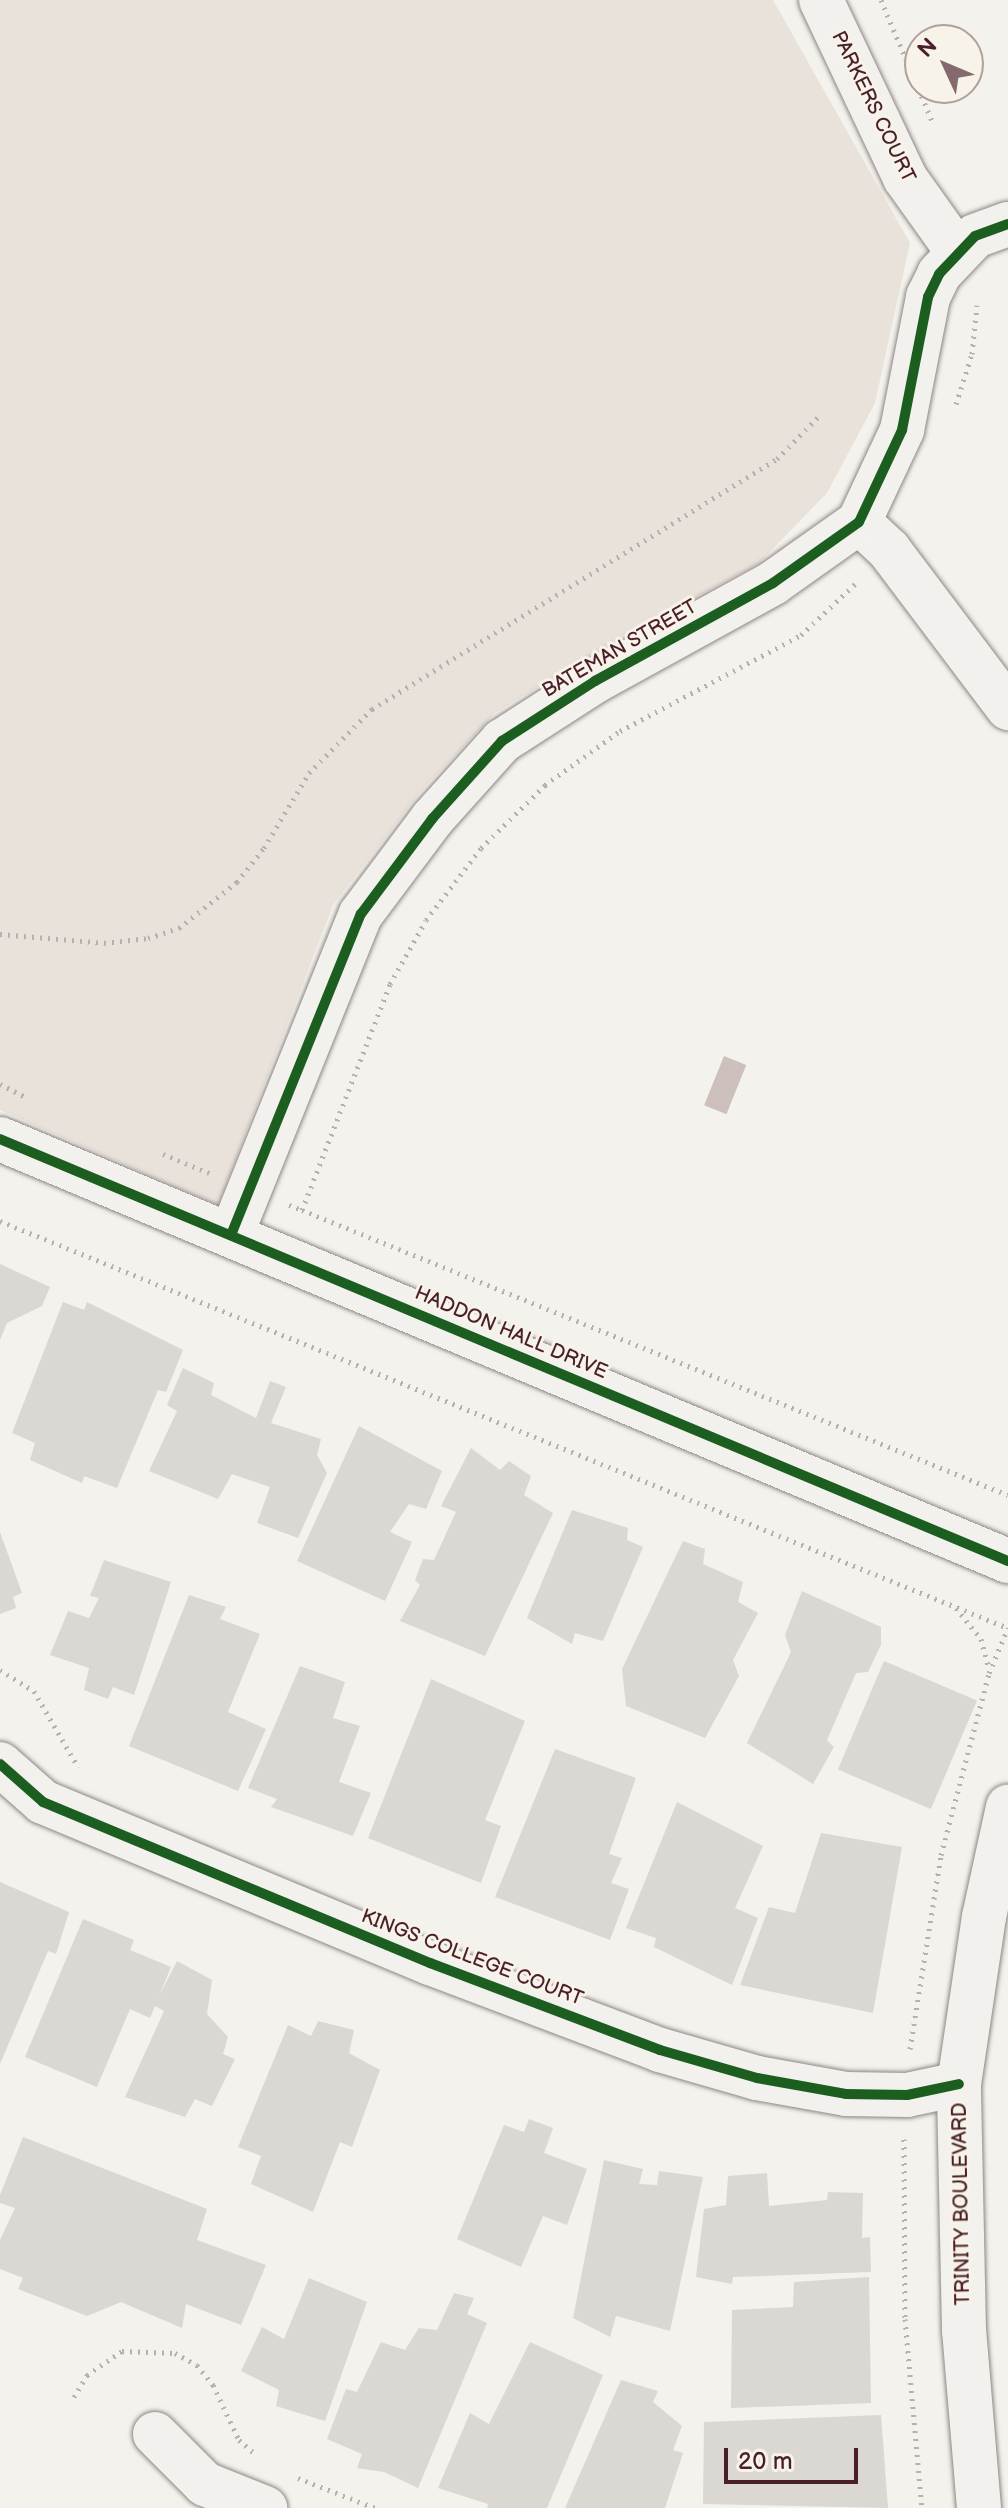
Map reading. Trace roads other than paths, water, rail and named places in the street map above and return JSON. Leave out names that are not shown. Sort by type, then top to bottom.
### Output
[{"type":"street","name":"PARKERS COURT","points":[[821,0],[905,178],[957,251]]},
{"type":"street","name":"BATEMAN STREET","points":[[231,1235],[361,914],[432,819],[502,741],[595,681],[773,583],[873,535],[902,430],[928,297],[957,251],[975,236],[1008,224]]},
{"type":"street","points":[[873,535],[1008,708]]},
{"type":"street","name":"HADDON HALL DRIVE","points":[[0,1139],[1008,1561]]},
{"type":"street","name":"KINGS COLLEGE COURT","points":[[0,1764],[43,1802],[430,1963],[660,2050],[757,2078],[846,2094],[907,2095],[959,2084]]},
{"type":"street","name":"TRINITY BOULEVARD","points":[[979,2508],[964,2331],[959,2084],[984,1917],[1008,1807]]},
{"type":"street","points":[[155,2434],[205,2484],[265,2508]]}]
